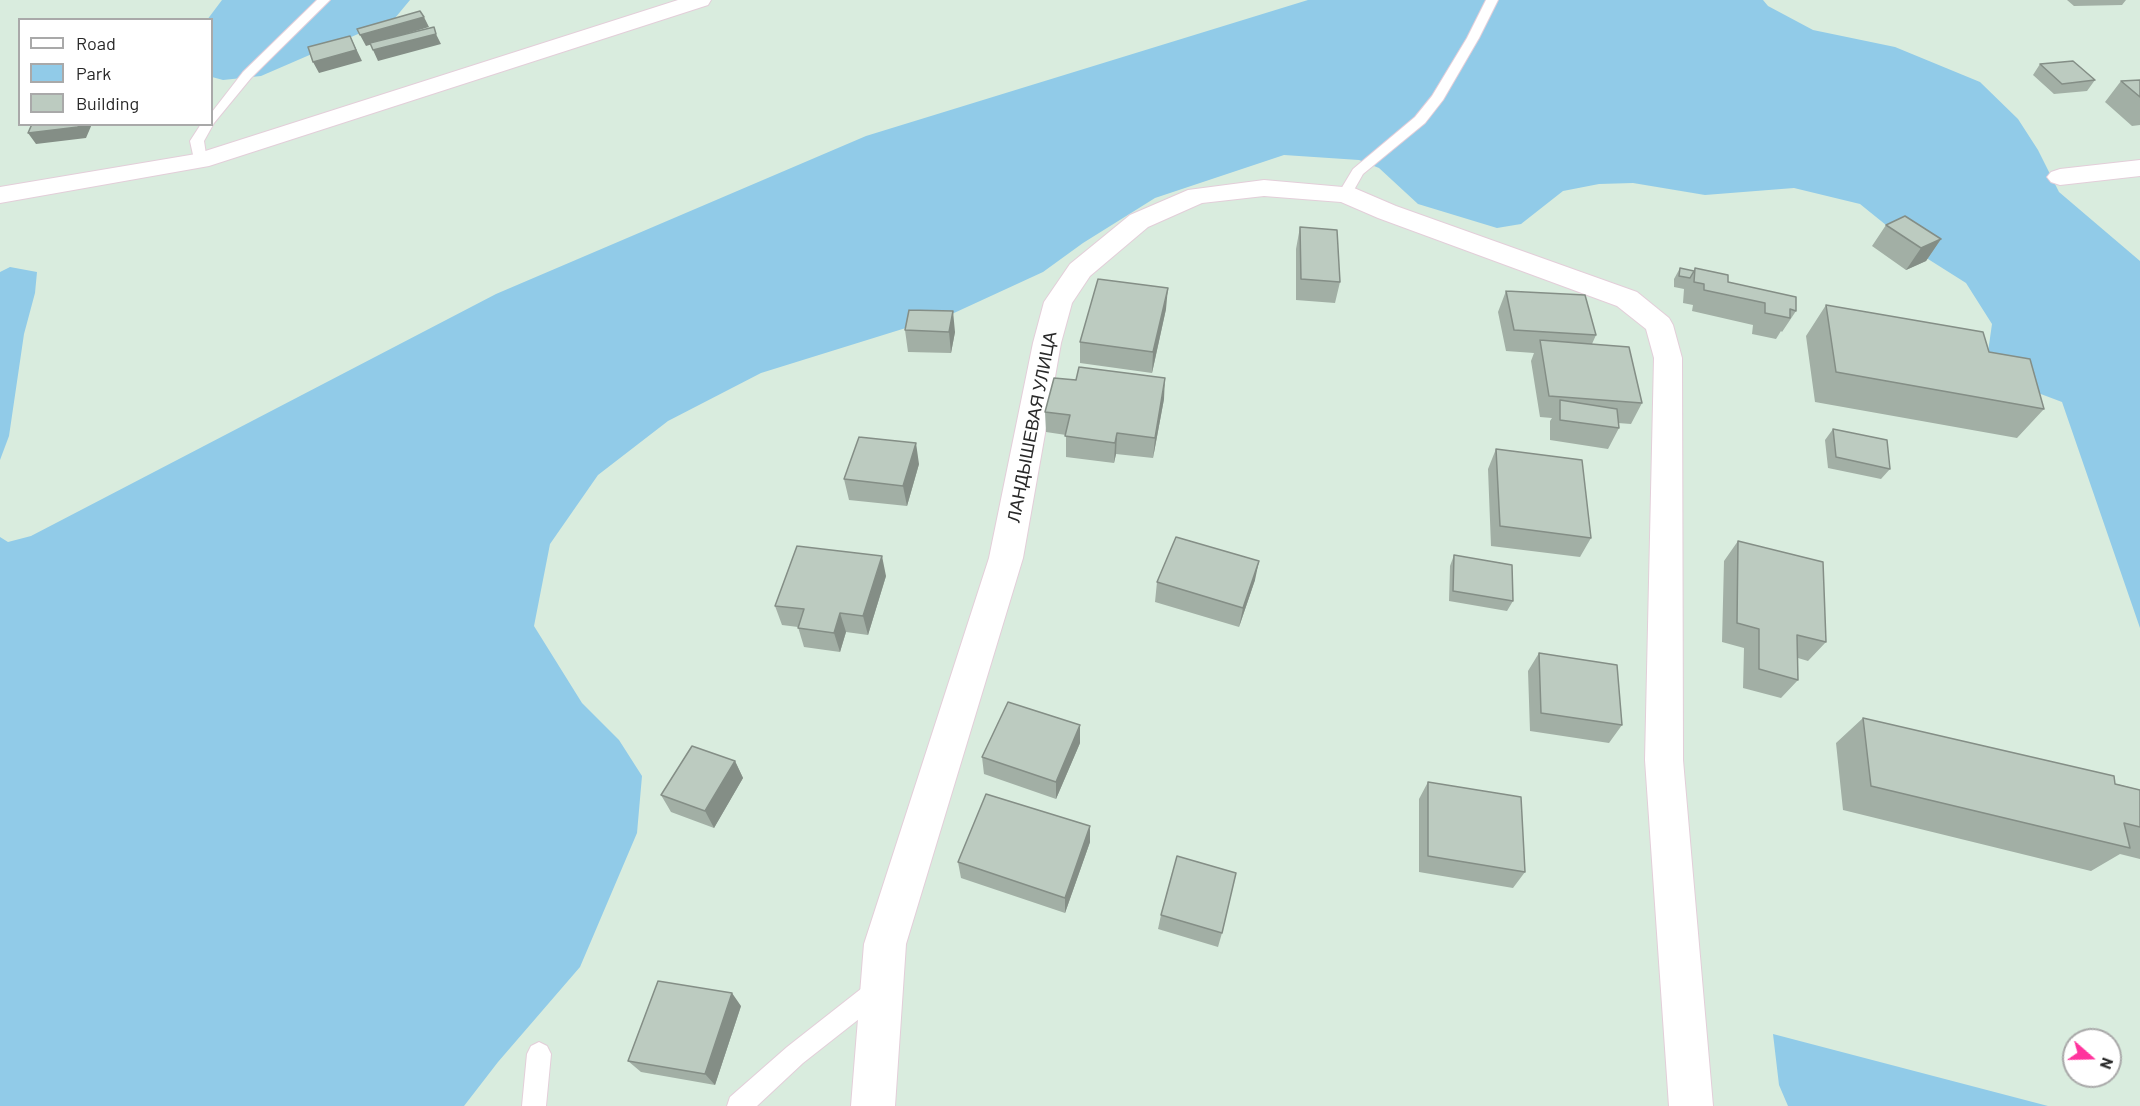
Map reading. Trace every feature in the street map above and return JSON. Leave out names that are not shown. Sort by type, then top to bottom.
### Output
[{"type":"street","points":[[0,195],[200,161],[700,0]]},
{"type":"street","points":[[2060,177],[2140,168]]},
{"type":"street","name":"ЛАНДЫШЕВАЯ УЛИЦА","points":[[873,1106],[885,944],[1006,558],[1047,343],[1058,302],[1080,270],[1139,221],[1197,196],[1264,188],[1345,194],[1387,212],[1627,299],[1659,325],[1668,358],[1664,760],[1691,1106]]},
{"type":"lane","points":[[213,119],[247,75],[324,0]]},
{"type":"lane","points":[[1345,194],[1358,172],[1420,120],[1438,98],[1492,0]]},
{"type":"lane","points":[[200,161],[196,141],[207,126]]},
{"type":"lane","points":[[739,1106],[795,1055],[880,988]]},
{"type":"lane","points":[[534,1106],[539,1054]]},
{"type":"green space","points":[[222,0],[410,0],[395,18],[261,76],[223,80],[213,77],[213,18],[208,18]]},
{"type":"green space","points":[[1308,0],[1763,0],[1768,6],[1813,30],[1895,47],[1980,82],[2018,119],[2038,150],[2059,192],[2140,261],[2140,628],[2062,402],[1985,373],[1992,324],[1966,283],[1928,259],[1860,204],[1794,188],[1705,195],[1633,183],[1599,184],[1563,191],[1521,224],[1497,228],[1418,204],[1379,168],[1359,160],[1284,155],[1155,198],[1083,243],[1043,272],[954,313],[761,373],[668,421],[598,475],[550,544],[534,626],[582,703],[619,740],[642,776],[637,833],[580,967],[498,1062],[464,1106],[0,1106],[0,537],[8,542],[31,536],[496,294],[866,136]]},
{"type":"green space","points":[[10,267],[37,272],[35,293],[24,334],[9,436],[0,460],[0,272]]},
{"type":"green space","points":[[1773,1034],[2048,1106],[1788,1106],[1779,1085]]},
{"type":"building","points":[[420,11],[424,17],[360,35],[357,29]]},
{"type":"building","points":[[434,27],[436,34],[373,50],[370,43]]},
{"type":"building","points":[[350,36],[356,50],[313,62],[308,47]]},
{"type":"building","points":[[2073,61],[2095,80],[2062,84],[2040,64]]},
{"type":"building","points":[[2140,80],[2140,97],[2121,81]]},
{"type":"building","points":[[31,126],[78,126],[78,127],[28,133]]},
{"type":"building","points":[[1905,216],[1941,239],[1921,248],[1886,225]]},
{"type":"building","points":[[1300,227],[1337,230],[1340,282],[1301,279]]},
{"type":"building","points":[[1680,268],[1694,271],[1690,278],[1679,276]]},
{"type":"building","points":[[1695,268],[1728,275],[1728,282],[1796,297],[1796,311],[1790,309],[1790,318],[1765,313],[1765,303],[1704,290],[1704,284],[1694,282]]},
{"type":"building","points":[[1098,279],[1168,288],[1153,352],[1080,342]]},
{"type":"building","points":[[1506,291],[1585,295],[1596,335],[1514,330]]},
{"type":"building","points":[[1826,305],[1983,332],[1989,352],[2030,359],[2044,409],[1836,372]]},
{"type":"building","points":[[909,310],[953,311],[949,332],[905,330]]},
{"type":"building","points":[[1540,340],[1629,347],[1642,403],[1549,396]]},
{"type":"building","points":[[1079,367],[1165,378],[1155,438],[1117,433],[1115,443],[1065,436],[1070,415],[1045,412],[1054,378],[1076,380]]},
{"type":"building","points":[[1560,400],[1617,409],[1619,428],[1560,420]]},
{"type":"building","points":[[1833,429],[1887,440],[1890,469],[1836,457]]},
{"type":"building","points":[[859,437],[916,443],[903,486],[844,479]]},
{"type":"building","points":[[1496,449],[1582,460],[1591,538],[1500,526]]},
{"type":"building","points":[[1176,537],[1259,561],[1243,608],[1157,582]]},
{"type":"building","points":[[1738,541],[1823,562],[1826,642],[1797,635],[1798,680],[1759,669],[1759,629],[1737,623]]},
{"type":"building","points":[[797,546],[882,556],[863,616],[840,613],[834,633],[798,628],[804,609],[775,606]]},
{"type":"building","points":[[1454,555],[1512,565],[1513,601],[1453,591]]},
{"type":"building","points":[[1539,653],[1617,665],[1622,725],[1541,713]]},
{"type":"building","points":[[1008,702],[1080,725],[1056,782],[982,757]]},
{"type":"building","points":[[1863,718],[2114,776],[2115,784],[2140,790],[2140,827],[2124,823],[2130,848],[1871,786]]},
{"type":"building","points":[[692,746],[735,761],[705,811],[661,795]]},
{"type":"building","points":[[1428,782],[1521,797],[1525,872],[1428,856]]},
{"type":"building","points":[[986,794],[1090,826],[1065,898],[958,862]]},
{"type":"building","points":[[1177,856],[1236,873],[1222,933],[1161,915]]},
{"type":"building","points":[[658,981],[732,993],[705,1074],[628,1061]]}]
